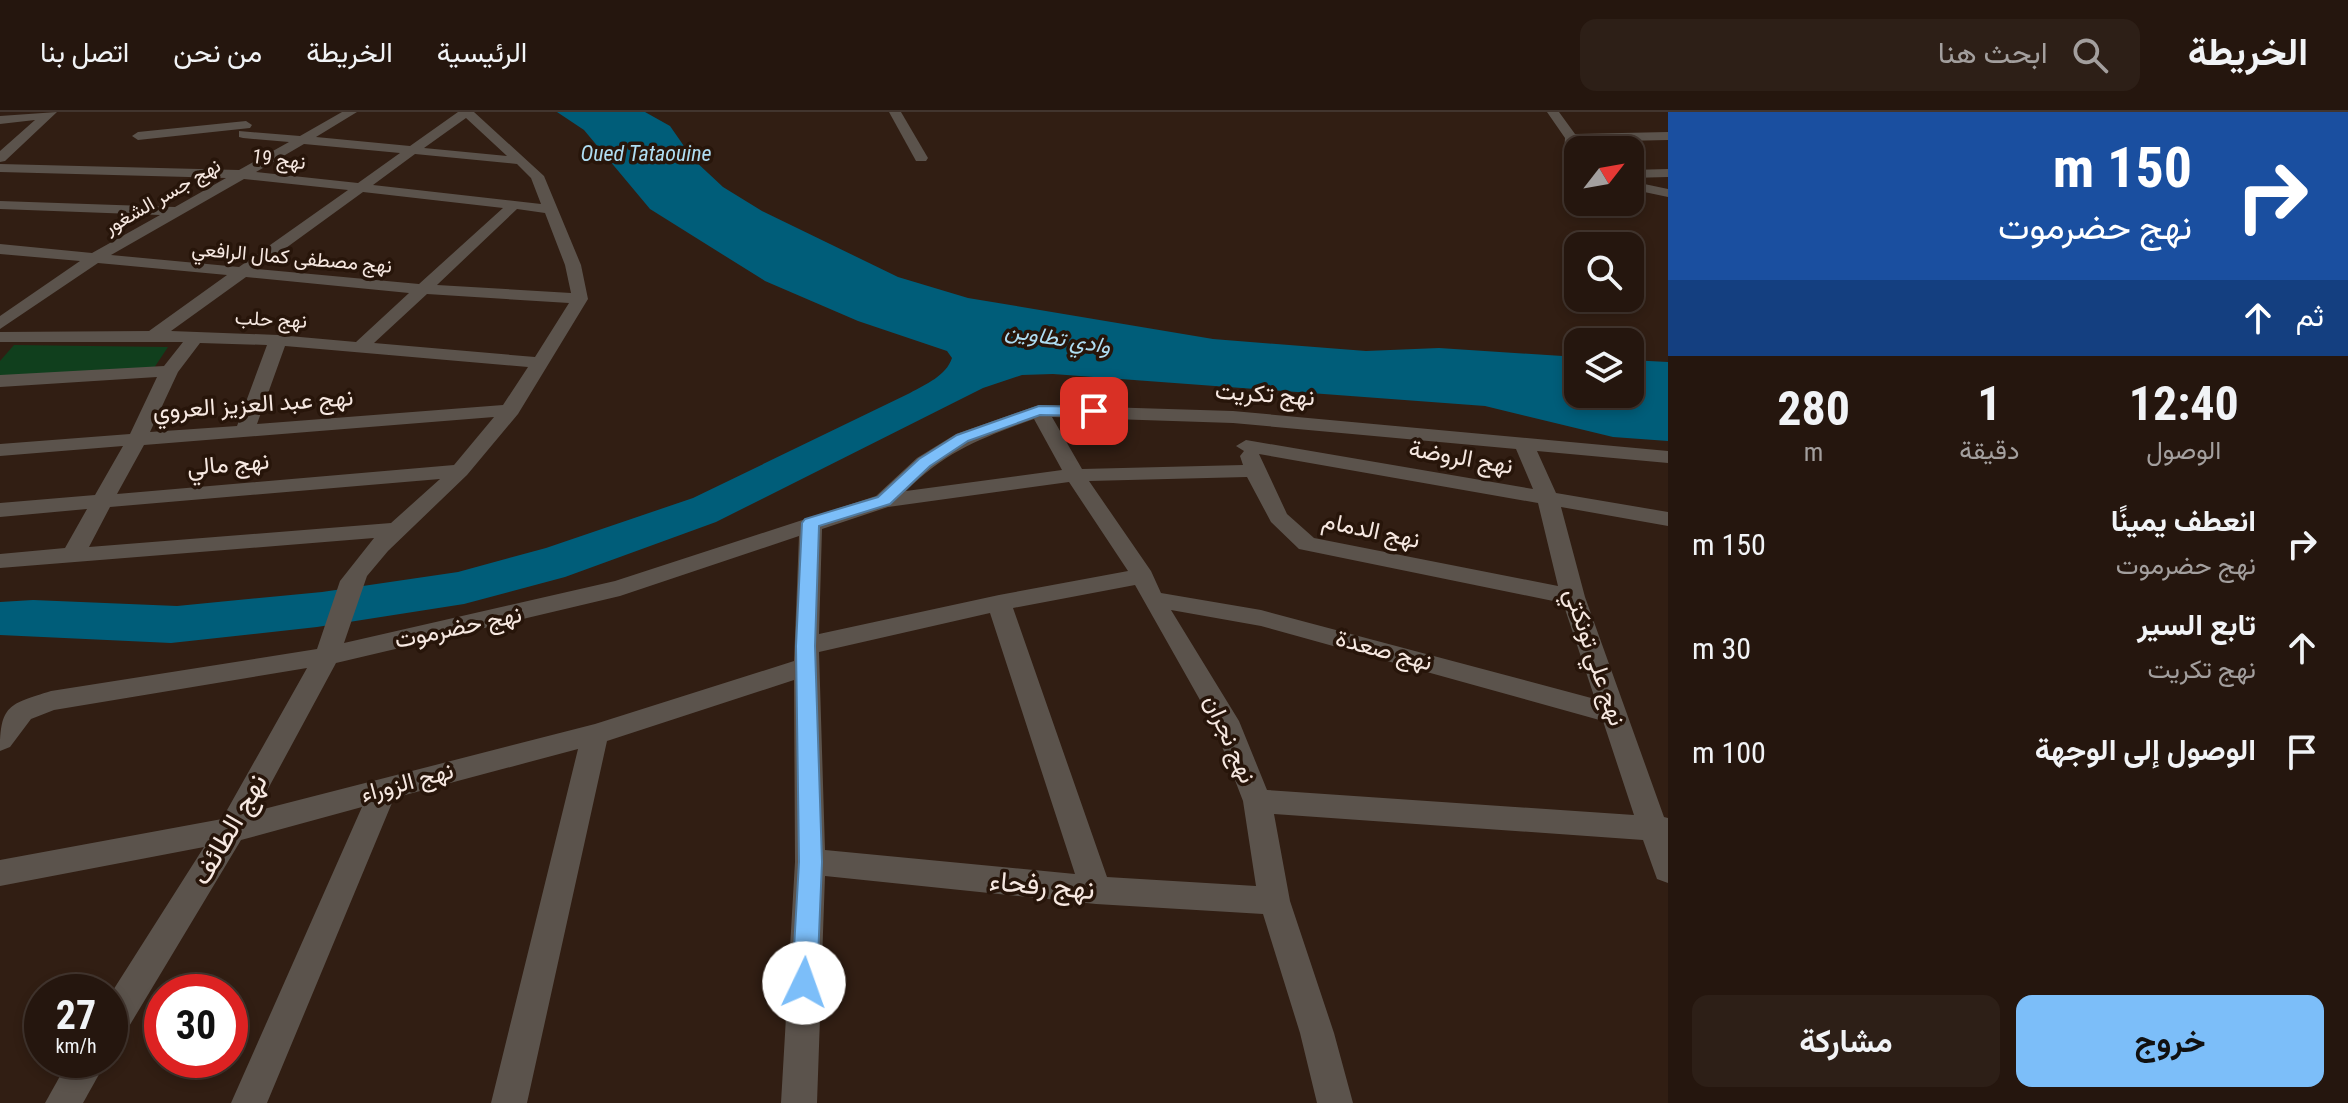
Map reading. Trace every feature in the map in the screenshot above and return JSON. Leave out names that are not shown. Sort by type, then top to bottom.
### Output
[{"type":"street","name":"نهج جسر الشغور","points":[[3,338],[93,259],[176,211],[245,145],[300,140],[351,112]]},
{"type":"street","points":[[0,561],[400,529],[460,471],[511,410],[580,299],[573,265],[537,176],[467,112],[153,336]]},
{"type":"street","points":[[895,112],[921,158]]},
{"type":"street","points":[[1553,112],[1570,136]]},
{"type":"street","points":[[0,120],[53,113]]},
{"type":"street","points":[[0,158],[53,113]]},
{"type":"street","points":[[1644,136],[1668,136]]},
{"type":"street","points":[[132,147],[245,145],[300,140],[522,161]]},
{"type":"street","name":"نهج 19","points":[[0,168],[132,147],[245,145],[357,188],[551,209]]},
{"type":"street","points":[[1644,174],[1668,173]]},
{"type":"street","points":[[1644,188],[1668,193]]},
{"type":"street","points":[[0,205],[176,211]]},
{"type":"street","points":[[360,347],[514,205]]},
{"type":"street","name":"نهج مصطفى كمال الرافعي","points":[[0,249],[422,289],[580,299]]},
{"type":"street","name":"نهج حلب","points":[[3,338],[153,336],[278,340],[539,363]]},
{"type":"street","points":[[74,553],[137,439],[169,371],[195,338]]},
{"type":"street","points":[[244,432],[278,340]]},
{"type":"street","points":[[0,381],[169,371]]},
{"type":"street","name":"نهج عبد العزيز العروي","points":[[0,450],[511,410]]},
{"type":"street","name":"نهج تكريت","points":[[884,501],[924,462],[963,438],[1039,411],[1233,417],[1668,457]]},
{"type":"street","name":"نهج نجران","points":[[1039,411],[1226,721],[1257,801],[1274,901],[1317,1033],[1335,1103]]},
{"type":"street","name":"نهج الدمام","points":[[1233,417],[1255,471],[1283,526],[1292,536],[1307,544],[1573,597]]},
{"type":"street","name":"نهج علي تونكتي","points":[[1524,445],[1548,499],[1573,597],[1614,714],[1660,828],[1668,870]]},
{"type":"street","name":"نهج الروضة","points":[[1246,446],[1667,520]]},
{"type":"street","name":"نهج مالي","points":[[0,510],[460,471]]},
{"type":"street","name":"نهج حضرموت","points":[[0,740],[22,712],[51,701],[327,656],[620,588],[884,501],[1075,475],[1255,471]]},
{"type":"street","points":[[799,1103],[810,862],[807,656],[811,523]]},
{"type":"street","name":"نهج الطائف","points":[[128,997],[231,830],[327,656],[339,628],[350,583],[364,562],[400,529]]},
{"type":"street","name":"نهج الزوراء","points":[[0,873],[231,830],[595,734],[807,656],[999,603],[1147,588]]},
{"type":"street","name":"نهج صعدة","points":[[1147,588],[1614,714]]},
{"type":"street","points":[[999,603],[1096,890]]},
{"type":"street","points":[[509,1103],[595,734]]},
{"type":"street","points":[[249,1103],[385,787]]},
{"type":"street","points":[[1257,801],[1660,828]]},
{"type":"street","name":"نهج رفحاء","points":[[810,862],[1096,890],[1274,901]]},
{"type":"street","points":[[63,1103],[78,1078]]},
{"type":"green space","points":[[14,345],[168,347],[154,368],[0,379],[0,361]]},
{"type":"water","name":"Oued Tataouine","points":[[557,112],[645,112],[670,126],[693,159],[723,187],[762,211],[898,277],[968,298],[1213,339],[1366,351],[1439,348],[1564,356],[1564,408],[1644,408],[1644,361],[1668,362],[1668,441],[1613,437],[1485,406],[1053,374],[1022,375],[983,388],[716,522],[565,577],[464,604],[317,627],[171,643],[0,635],[0,602],[33,600],[177,606],[322,592],[458,572],[546,548],[693,498],[910,393],[935,379],[949,364],[952,358],[947,351],[858,321],[765,281],[650,209],[584,130]]},
{"type":"route","points":[[804,983],[810,862],[806,646],[811,523],[884,501],[924,462],[963,438],[1039,411],[1094,411]]},
{"type":"water label","name":"وادي تطاوين","points":[[1058,338]]}]
